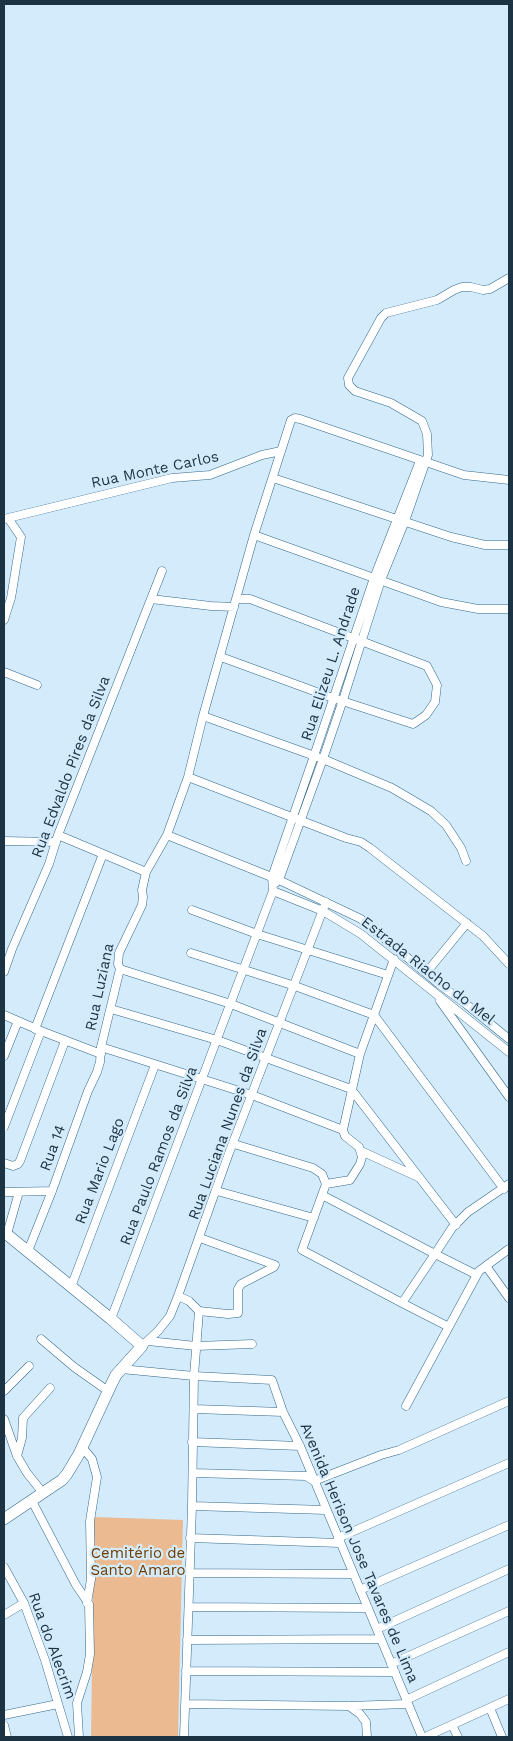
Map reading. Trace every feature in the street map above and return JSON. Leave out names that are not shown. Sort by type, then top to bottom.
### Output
[{"type":"street","name":"Rua Elizeu L. Andrade","points":[[318,758],[333,698],[353,639],[402,520],[423,462],[428,454],[427,434],[422,420],[391,403],[355,391],[349,385],[348,378],[386,313],[437,300],[462,287],[490,289],[509,278]]},
{"type":"street","points":[[4,841],[57,838],[146,872],[166,835],[188,777],[203,716],[254,535],[289,424],[295,418],[464,475],[509,480]]},
{"type":"street","name":"Rua Monte Carlos","points":[[6,519],[172,478],[210,475],[262,455],[281,450]]},
{"type":"street","points":[[273,478],[402,520],[429,531],[477,544],[509,545]]},
{"type":"street","points":[[4,620],[11,598],[21,537],[6,519]]},
{"type":"street","points":[[254,535],[441,602],[478,609],[509,609]]},
{"type":"street","name":"Rua Edvaldo Pires da Silva","points":[[4,972],[49,864],[57,838],[162,571]]},
{"type":"street","name":"Rua Elizeu L. Andrade","points":[[274,883],[318,758],[343,700],[361,642],[377,579]]},
{"type":"street","points":[[151,599],[211,606],[250,599],[427,666],[437,685],[435,702],[426,715],[413,724],[333,698],[220,657]]},
{"type":"street","points":[[4,672],[37,685]]},
{"type":"street","points":[[203,716],[318,758],[392,788],[432,811],[446,825],[462,848],[466,861]]},
{"type":"street","points":[[188,777],[346,838],[361,842],[483,936],[509,964]]},
{"type":"street","name":"Estrada Riacho do Mel","points":[[166,835],[274,883],[326,902],[361,919],[509,1039]]},
{"type":"street","points":[[4,1127],[103,854]]},
{"type":"street","name":"Rua Luziana","points":[[101,1050],[120,969],[118,964],[119,953],[142,906],[142,890],[146,872]]},
{"type":"street","name":"Estrada Riacho do Mel","points":[[274,883],[361,934],[509,1052]]},
{"type":"street","name":"Rua Paulo Ramos da Silva","points":[[111,1319],[245,970],[274,883]]},
{"type":"street","name":"Rua Luciana Nunes da Silva","points":[[145,1343],[170,1316],[326,902]]},
{"type":"street","points":[[192,910],[257,934],[388,975]]},
{"type":"street","points":[[426,973],[467,923]]},
{"type":"street","points":[[191,953],[295,986],[374,1015],[506,1186],[468,1212],[456,1225],[402,1303]]},
{"type":"street","points":[[326,1184],[350,1180],[360,1164],[362,1157],[359,1147],[345,1136],[343,1130],[360,1054],[394,959]]},
{"type":"street","points":[[120,969],[231,1004],[360,1054]]},
{"type":"street","points":[[433,991],[509,1097]]},
{"type":"street","points":[[111,1009],[218,1040],[351,1089],[456,1225]]},
{"type":"street","points":[[4,1015],[66,1041],[203,1079],[252,1095],[343,1130]]},
{"type":"street","points":[[4,1056],[18,1021]]},
{"type":"street","points":[[4,1163],[16,1166],[20,1161],[66,1041]]},
{"type":"street","name":"Rua 14","points":[[28,1251],[88,1091],[98,1072],[101,1050]]},
{"type":"street","name":"Rua Mario Lago","points":[[70,1287],[155,1065]]},
{"type":"street","points":[[234,1144],[313,1168],[322,1174],[326,1184],[302,1251],[449,1327]]},
{"type":"street","points":[[361,1151],[419,1178]]},
{"type":"street","points":[[4,1192],[52,1191]]},
{"type":"street","points":[[217,1191],[314,1218]]},
{"type":"street","points":[[19,1192],[6,1233],[70,1287],[145,1343],[196,1346],[252,1344]]},
{"type":"street","points":[[322,1195],[477,1276]]},
{"type":"street","points":[[178,1296],[189,1301],[199,1311],[238,1313],[238,1289],[241,1284],[275,1264],[200,1238]]},
{"type":"street","points":[[406,1406],[479,1271],[509,1248]]},
{"type":"street","points":[[486,1266],[509,1298]]},
{"type":"street","points":[[184,1737],[193,1473],[194,1376],[199,1311]]},
{"type":"street","points":[[41,1339],[74,1367],[108,1391]]},
{"type":"street","points":[[4,1519],[62,1480],[67,1474],[116,1375],[145,1343]]},
{"type":"street","points":[[4,1391],[29,1366]]},
{"type":"street","points":[[121,1370],[194,1376]]},
{"type":"street","name":"Avenida Herison Jose Tavares de Lima","points":[[194,1376],[272,1380],[283,1412],[300,1446],[423,1737]]},
{"type":"street","points":[[17,1456],[22,1438],[23,1418],[50,1388]]},
{"type":"street","points":[[193,1473],[306,1476],[314,1481],[399,1450],[509,1400]]},
{"type":"street","points":[[194,1409],[283,1412]]},
{"type":"street","points":[[4,1420],[8,1445],[43,1493]]},
{"type":"street","points":[[192,1442],[300,1446]]},
{"type":"street","points":[[79,1737],[78,1704],[90,1654],[88,1603],[92,1579],[90,1521],[97,1477],[92,1459],[82,1446]]},
{"type":"street","points":[[190,1538],[339,1541],[509,1463]]},
{"type":"street","points":[[32,1501],[76,1585],[88,1603]]},
{"type":"street","points":[[192,1506],[326,1510]]},
{"type":"street","points":[[360,1590],[509,1525]]},
{"type":"street","name":"Rua do Alecrim","points":[[4,1567],[24,1602],[45,1660],[68,1737]]},
{"type":"street","points":[[376,1629],[509,1569]]},
{"type":"street","points":[[190,1573],[353,1574]]},
{"type":"street","points":[[4,1615],[24,1602]]},
{"type":"street","points":[[188,1606],[368,1608]]},
{"type":"street","points":[[391,1664],[509,1611]]},
{"type":"street","points":[[187,1640],[380,1639]]},
{"type":"street","points":[[185,1704],[349,1706],[407,1702],[509,1652]]},
{"type":"street","points":[[186,1671],[395,1672]]},
{"type":"street","points":[[423,1737],[509,1699]]},
{"type":"street","points":[[4,1715],[58,1704]]},
{"type":"street","points":[[366,1737],[366,1722],[369,1711],[374,1705]]},
{"type":"street","points":[[349,1706],[360,1714],[366,1722]]},
{"type":"street","points":[[490,1708],[502,1737]]},
{"type":"street","points":[[4,1725],[7,1737]]},
{"type":"street","points":[[452,1725],[458,1737]]},
{"type":"green space","name":"Cemitério de Santo Amaro","points":[[94,1517],[183,1520],[178,1737],[91,1737]]}]
